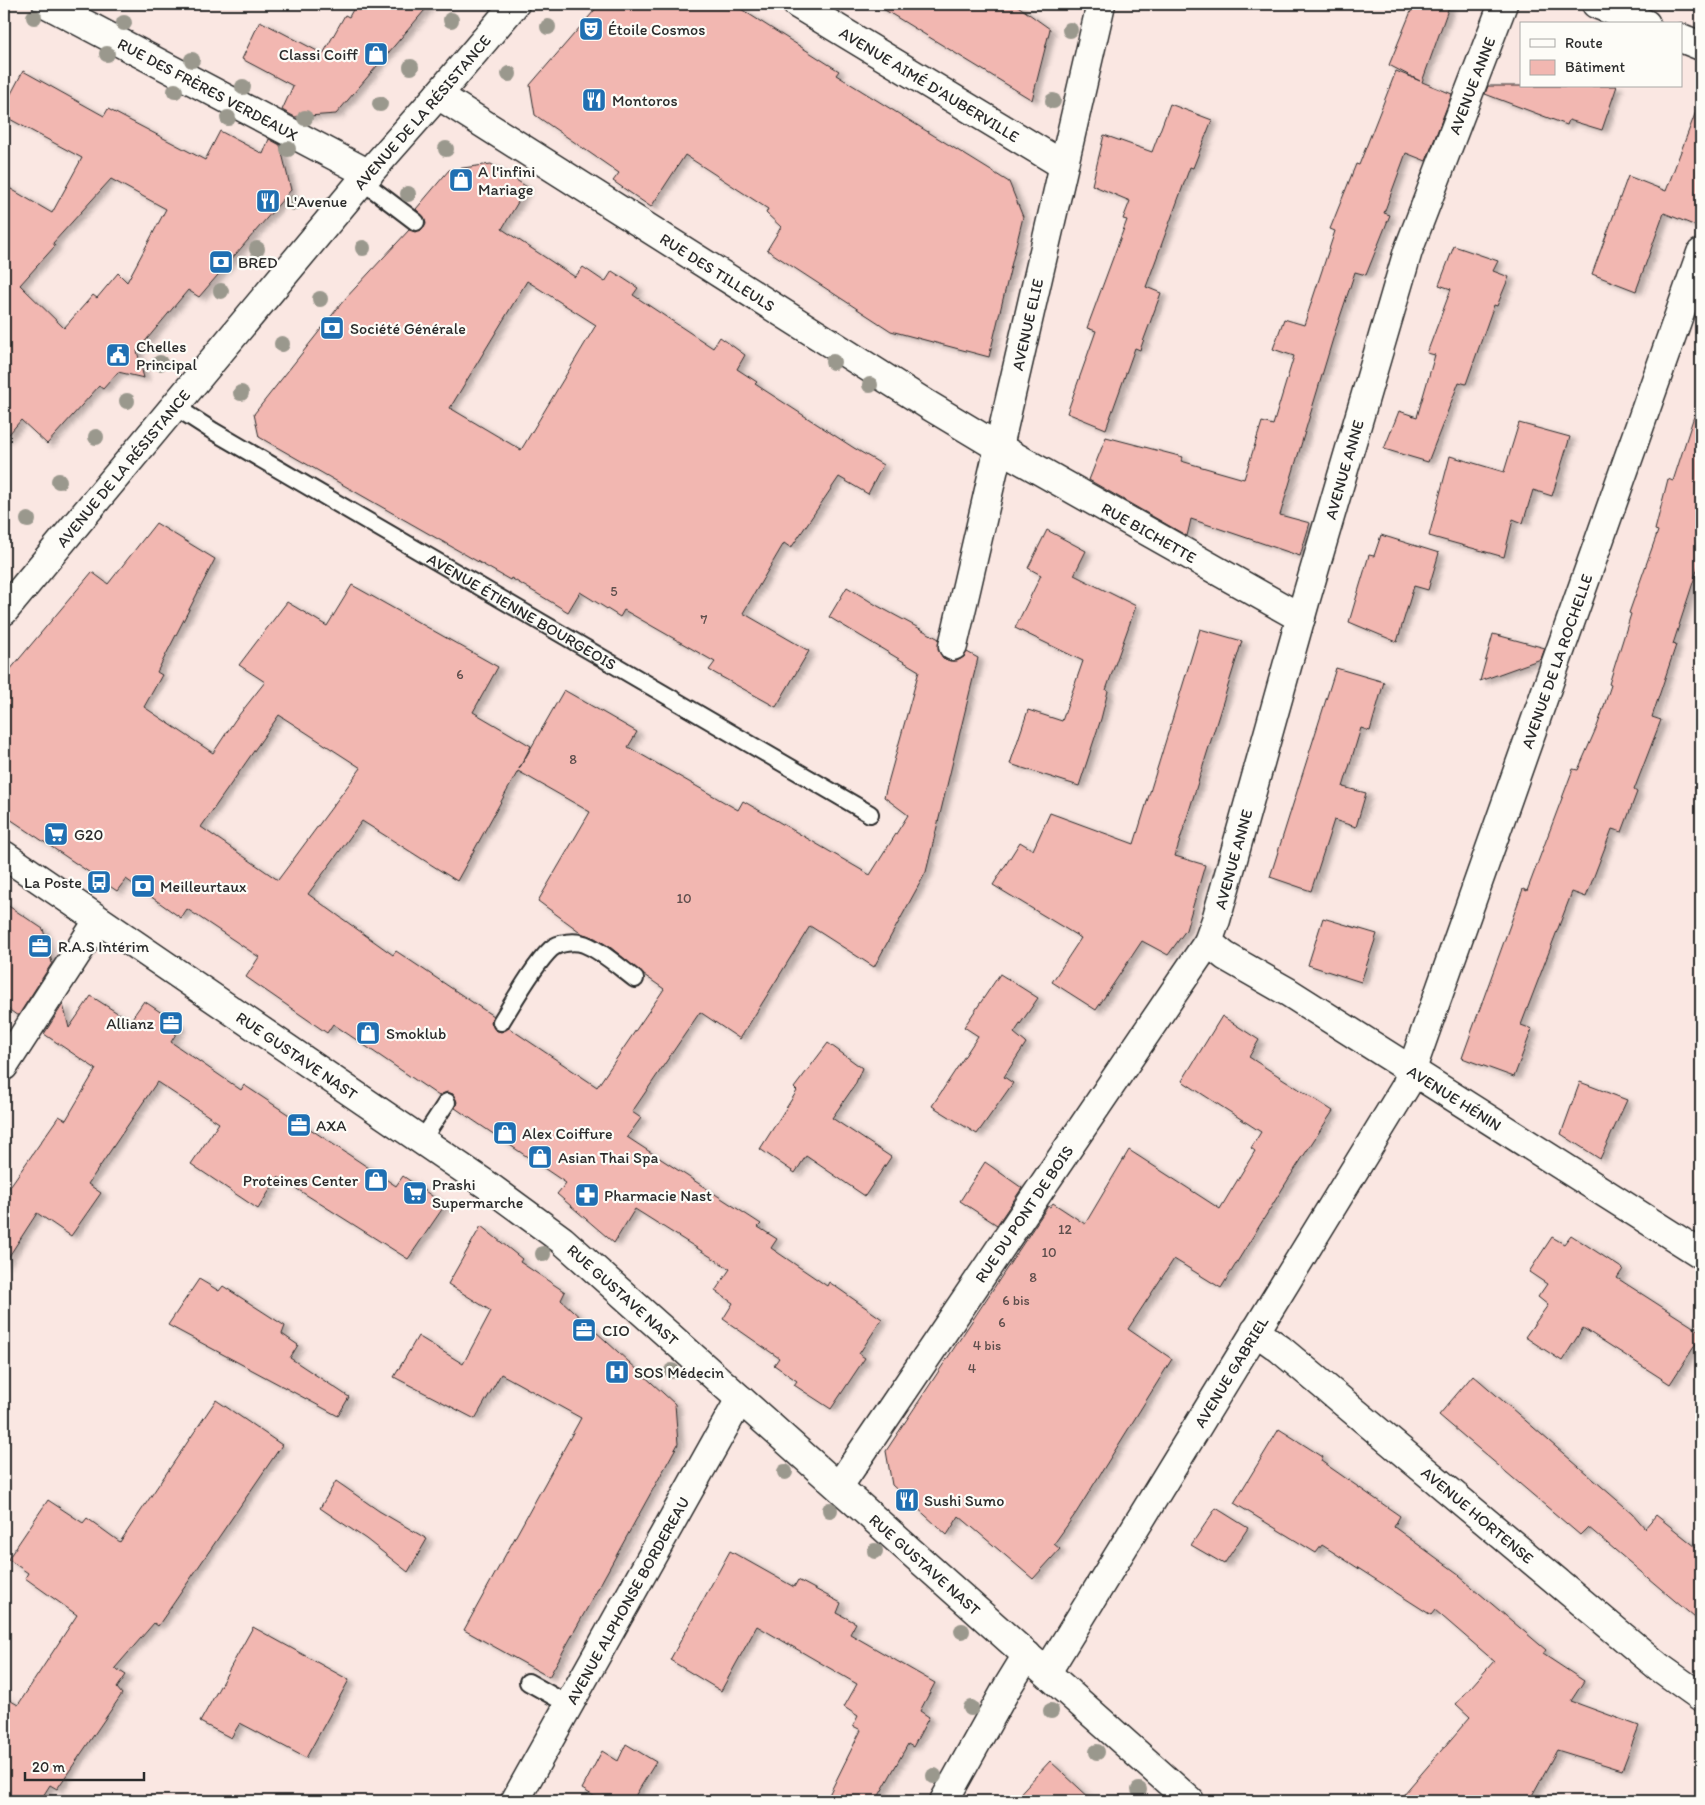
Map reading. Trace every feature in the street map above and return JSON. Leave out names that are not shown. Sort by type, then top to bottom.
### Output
[{"type":"street","name":"RUE DES FRÈRES VERDEAUX","points":[[47,4],[366,177]]},
{"type":"street","name":"AVENUE DE LA RÉSISTANCE","points":[[4,611],[366,177],[515,4]]},
{"type":"street","name":"AVENUE AIMÉ D'AUBERVILLE","points":[[797,4],[1063,165]]},
{"type":"street","name":"AVENUE ELIE","points":[[953,646],[1101,4]]},
{"type":"street","name":"AVENUE ANNE","points":[[1208,942],[1216,920],[1301,618],[1408,252],[1503,4]]},
{"type":"street","points":[[1597,4],[1641,22]]},
{"type":"street","points":[[1682,38],[1701,46]]},
{"type":"street","name":"RUE DES TILLEULS","points":[[438,95],[920,400],[998,447]]},
{"type":"street","name":"AVENUE DE LA ROCHELLE","points":[[1412,1071],[1701,253]]},
{"type":"street","name":"RUE BICHETTE","points":[[998,447],[1301,618]]},
{"type":"street","name":"RUE GUSTAVE NAST","points":[[4,855],[98,921],[487,1184],[562,1240],[1190,1801]]},
{"type":"street","points":[[4,1066],[98,921]]},
{"type":"street","name":"AVENUE HÉNIN","points":[[1208,942],[1224,956],[1288,992],[1701,1254]]},
{"type":"street","name":"RUE DU PONT DE BOIS","points":[[839,1486],[1208,942]]},
{"type":"street","name":"AVENUE GABRIEL","points":[[944,1801],[1008,1686],[1037,1663],[1255,1331],[1395,1105],[1412,1071]]},
{"type":"street","name":"AVENUE HORTENSE","points":[[1255,1331],[1280,1349],[1659,1667],[1701,1697]]},
{"type":"street","name":"AVENUE ALPHONSE BORDEREAU","points":[[515,1801],[740,1399]]},
{"type":"lane","points":[[366,177],[416,222]]},
{"type":"lane","name":"AVENUE ÉTIENNE BOURGEOIS","points":[[174,406],[221,436],[870,814]]},
{"type":"lane","points":[[501,1022],[552,948],[568,942],[582,944],[594,950],[635,979]]},
{"type":"lane","points":[[422,1140],[447,1102]]},
{"type":"lane","points":[[528,1682],[568,1705]]},
{"type":"building","points":[[356,4],[430,4],[336,114],[295,117],[282,110],[293,86],[242,59],[260,21],[323,54],[345,15],[349,17]]},
{"type":"building","points":[[600,4],[733,4],[839,71],[836,75],[1009,182],[1023,217],[989,357],[891,331],[767,250],[781,227],[766,213],[768,209],[685,155],[651,207],[613,181],[619,173],[535,115],[530,85]]},
{"type":"building","points":[[875,4],[1015,4],[1050,29],[1032,100]]},
{"type":"building","points":[[1414,4],[1450,4],[1422,82],[1452,94],[1426,161],[1406,153],[1384,213],[1390,215],[1366,275],[1355,272],[1335,332],[1280,515],[1310,523],[1300,556],[1191,519],[1187,536],[1089,480],[1106,437],[1183,457],[1181,461],[1244,479],[1262,422],[1273,425],[1294,356],[1273,349],[1284,319],[1304,325],[1335,231],[1330,229],[1356,164],[1359,165],[1396,71],[1420,81],[1389,65]]},
{"type":"building","points":[[23,71],[104,116],[108,109],[205,160],[220,131],[263,154],[269,139],[280,145],[291,190],[199,297],[188,290],[137,351],[144,378],[118,372],[103,389],[99,386],[47,444],[21,420],[4,440],[4,185],[52,213],[82,158],[4,116],[4,107]],"holes":[[[111,179],[166,209],[127,282],[118,273],[97,298],[93,295],[64,328],[20,285],[55,246],[53,243]]]},
{"type":"building","points":[[1488,86],[1520,86],[1520,88],[1616,88],[1602,130],[1569,120],[1567,125],[1485,94]]},
{"type":"building","points":[[1170,104],[1212,120],[1193,168],[1190,167],[1146,287],[1161,293],[1140,350],[1135,348],[1106,429],[1067,413],[1096,331],[1087,328],[1127,220],[1123,219],[1130,201],[1092,185],[1104,135],[1152,152]]},
{"type":"building","points":[[1698,106],[1701,106],[1701,228],[1664,213],[1636,291],[1592,274],[1628,176],[1666,191]]},
{"type":"building","points":[[491,164],[527,187],[502,229],[575,277],[583,267],[605,282],[612,271],[638,288],[633,295],[713,348],[720,337],[745,355],[737,369],[757,382],[755,384],[883,465],[868,494],[839,477],[791,548],[784,543],[743,613],[809,651],[776,707],[709,670],[715,662],[624,610],[620,617],[580,592],[568,612],[259,437],[254,414],[344,300],[409,230],[415,232],[424,228],[426,224],[425,219],[416,209],[449,170]],"holes":[[[527,281],[596,325],[521,450],[450,408]]]},
{"type":"building","points":[[1454,246],[1498,261],[1493,271],[1509,277],[1497,306],[1494,305],[1466,384],[1459,382],[1428,462],[1384,449],[1399,411],[1417,417],[1435,355],[1427,353],[1451,289],[1439,285]]},
{"type":"building","points":[[1695,413],[1701,414],[1701,558],[1673,644],[1676,645],[1652,717],[1661,720],[1634,790],[1637,792],[1622,832],[1612,829],[1586,897],[1572,892],[1521,1025],[1532,1029],[1514,1077],[1462,1058],[1523,889],[1527,891],[1573,769],[1578,770],[1598,724],[1631,614],[1629,613],[1658,531],[1655,530],[1668,479],[1673,481]]},
{"type":"building","points":[[1519,423],[1570,437],[1552,496],[1533,490],[1523,523],[1513,519],[1504,557],[1429,536],[1450,456],[1504,472]]},
{"type":"building","points":[[156,523],[215,559],[157,672],[162,675],[144,707],[213,753],[235,720],[265,682],[239,665],[287,602],[327,626],[352,585],[498,667],[473,712],[531,746],[519,769],[564,690],[637,732],[628,747],[738,810],[743,801],[870,875],[908,815],[884,797],[919,671],[829,617],[847,587],[939,639],[938,650],[943,658],[957,661],[964,657],[967,652],[978,658],[926,872],[874,967],[810,926],[740,1039],[700,1012],[632,1112],[641,1118],[627,1137],[761,1224],[758,1227],[777,1239],[771,1248],[827,1286],[829,1282],[882,1319],[859,1354],[865,1358],[831,1409],[794,1385],[797,1381],[774,1365],[779,1358],[723,1319],[733,1303],[715,1291],[730,1269],[635,1209],[614,1243],[557,1194],[566,1183],[455,1108],[457,1102],[453,1094],[447,1092],[439,1096],[333,1024],[327,1033],[246,977],[259,957],[187,909],[181,918],[126,879],[117,891],[4,815],[4,677],[92,572],[108,584]],"holes":[[[279,715],[361,768],[278,880],[201,827]],[[518,771],[590,812],[538,901],[583,934],[595,938],[610,947],[664,989],[597,1087],[509,1028],[501,1032],[495,1030],[491,1022],[493,1016],[396,951],[393,955],[308,894],[362,821],[457,881]]]},
{"type":"building","points":[[1047,530],[1086,551],[1074,575],[1136,606],[1106,690],[1108,691],[1101,719],[1079,786],[1010,764],[1028,710],[1062,721],[1083,661],[1015,628],[1041,575],[1028,568]]},
{"type":"building","points":[[1381,535],[1439,553],[1428,590],[1414,586],[1397,642],[1349,622],[1369,555],[1374,556]]},
{"type":"building","points":[[1200,629],[1242,641],[1175,856],[1205,865],[1186,930],[1168,955],[1142,941],[1096,1010],[1052,982],[1081,938],[993,885],[1020,842],[1033,850],[1050,813],[1134,844]]},
{"type":"building","points":[[1493,634],[1545,648],[1541,659],[1480,681]]},
{"type":"building","points":[[1336,668],[1384,682],[1370,731],[1361,728],[1343,787],[1366,793],[1356,827],[1334,820],[1311,891],[1270,877]]},
{"type":"building","points":[[4,903],[43,929],[52,963],[18,1016],[4,1006]]},
{"type":"building","points":[[1323,918],[1377,934],[1361,982],[1308,965]]},
{"type":"building","points":[[1000,974],[1038,998],[1014,1033],[1026,1043],[1004,1077],[1013,1083],[977,1134],[932,1106],[978,1036],[964,1027]]},
{"type":"building","points":[[91,996],[130,1021],[144,1001],[181,1026],[171,1042],[241,1090],[244,1085],[396,1186],[403,1176],[445,1205],[408,1259],[278,1177],[258,1209],[191,1164],[219,1123],[157,1082],[88,1184],[101,1193],[71,1236],[37,1213],[4,1264],[4,1195],[59,1116],[66,1120],[96,1069],[44,1034],[63,1004],[69,1028]]},
{"type":"building","points":[[1222,1016],[1259,1040],[1249,1057],[1333,1111],[1221,1288],[1174,1259],[1128,1329],[1172,1359],[1076,1513],[1054,1544],[1060,1549],[1033,1579],[959,1516],[947,1535],[892,1485],[886,1451],[1048,1206],[1050,1207],[1053,1203],[1085,1224],[1129,1150],[1220,1209],[1255,1151],[1251,1148],[1261,1132],[1182,1081]]},
{"type":"building","points":[[828,1043],[862,1068],[855,1085],[832,1118],[891,1157],[865,1196],[806,1156],[795,1173],[760,1149],[797,1091],[794,1088]]},
{"type":"building","points":[[1580,1082],[1627,1100],[1600,1159],[1561,1134]]},
{"type":"building","points":[[985,1162],[1022,1188],[997,1225],[960,1201]]},
{"type":"building","points":[[481,1226],[522,1259],[520,1262],[565,1292],[561,1300],[675,1404],[678,1444],[549,1677],[464,1630],[581,1418],[501,1374],[475,1419],[394,1377],[418,1336],[463,1364],[491,1311],[448,1284]]},
{"type":"building","points":[[1571,1235],[1623,1269],[1617,1278],[1701,1332],[1701,1336],[1670,1384],[1583,1328],[1562,1361],[1525,1337],[1548,1305],[1538,1297],[1547,1284],[1529,1272],[1552,1237],[1564,1244]]},
{"type":"building","points":[[199,1279],[219,1291],[223,1286],[285,1326],[282,1334],[298,1345],[290,1358],[349,1397],[338,1416],[168,1325]]},
{"type":"building","points":[[1473,1375],[1632,1513],[1645,1528],[1656,1515],[1701,1551],[1701,1623],[1588,1527],[1580,1535],[1439,1415]]},
{"type":"building","points":[[216,1400],[282,1445],[158,1626],[154,1623],[115,1668],[126,1675],[117,1688],[122,1694],[57,1789],[50,1785],[40,1801],[4,1801],[4,1697],[18,1705],[77,1615],[25,1578],[28,1573],[8,1559],[48,1500],[83,1523],[87,1518],[120,1542]]},
{"type":"building","points":[[1279,1429],[1323,1457],[1321,1461],[1400,1516],[1394,1527],[1460,1575],[1546,1650],[1543,1654],[1584,1681],[1571,1701],[1639,1726],[1622,1770],[1557,1750],[1529,1801],[1398,1801],[1470,1717],[1456,1704],[1494,1661],[1435,1610],[1431,1615],[1322,1545],[1316,1553],[1234,1503]]},
{"type":"building","points":[[336,1481],[379,1511],[427,1539],[408,1572],[366,1539],[320,1508]]},
{"type":"building","points":[[1216,1508],[1248,1528],[1224,1564],[1191,1545]]},
{"type":"building","points":[[730,1551],[794,1587],[798,1580],[841,1603],[837,1613],[856,1623],[850,1634],[935,1683],[920,1711],[929,1717],[913,1747],[908,1744],[876,1801],[826,1801],[861,1730],[853,1726],[858,1716],[844,1707],[857,1684],[757,1626],[721,1691],[670,1660]]},
{"type":"building","points":[[253,1627],[349,1680],[306,1758],[240,1723],[231,1738],[200,1722]]},
{"type":"building","points":[[626,1744],[656,1762],[632,1801],[602,1801],[582,1789],[602,1751],[618,1761]]},
{"type":"building","points":[[1050,1761],[1093,1801],[1013,1801]]},
{"type":"place","name":"Étoile Cosmos","points":[[591,29]]},
{"type":"place","name":"Classi Coiff","points":[[376,54]]},
{"type":"place","name":"Montoros","points":[[594,100]]},
{"type":"place","name":"A l'infini Mariage","points":[[461,180]]},
{"type":"place","name":"L'Avenue","points":[[268,201]]},
{"type":"place","name":"BRED","points":[[221,262]]},
{"type":"place","name":"Société Générale","points":[[332,328]]},
{"type":"place","name":"Chelles Principal","points":[[118,355]]},
{"type":"place","name":"G20","points":[[56,834]]},
{"type":"place","name":"La Poste","points":[[99,882]]},
{"type":"place","name":"Meilleurtaux","points":[[143,886]]},
{"type":"place","name":"R.A.S Intérim","points":[[40,946]]},
{"type":"place","name":"Allianz","points":[[171,1023]]},
{"type":"place","name":"Smoklub","points":[[368,1033]]},
{"type":"place","name":"AXA","points":[[299,1125]]},
{"type":"place","name":"Alex Coiffure","points":[[505,1133]]},
{"type":"place","name":"Asian Thai Spa","points":[[540,1157]]},
{"type":"place","name":"Proteines Center","points":[[376,1180]]},
{"type":"place","name":"Prashi Supermarche","points":[[415,1193]]},
{"type":"place","name":"Pharmacie Nast","points":[[587,1195]]},
{"type":"place","name":"CIO","points":[[584,1330]]},
{"type":"place","name":"SOS Médecin","points":[[617,1372]]},
{"type":"place","name":"Sushi Sumo","points":[[907,1500]]}]
